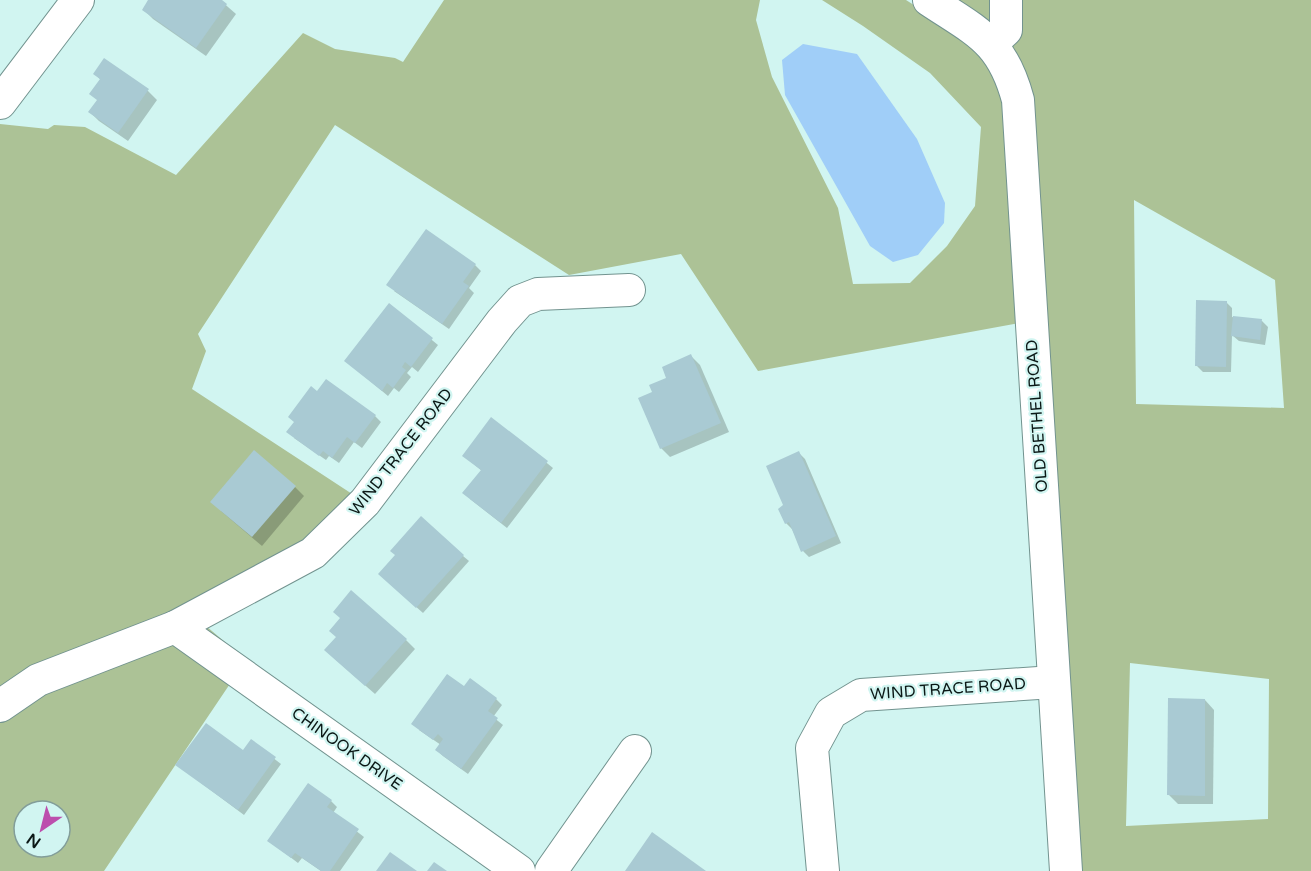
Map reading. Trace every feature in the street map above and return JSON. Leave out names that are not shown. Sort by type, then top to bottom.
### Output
[{"type":"street","points":[[0,103],[78,0]]},
{"type":"street","name":"OLD BETHEL ROAD","points":[[929,0],[981,33],[991,44],[1011,75],[1018,100],[1066,871]]},
{"type":"street","points":[[991,44],[1006,30],[1006,0]]},
{"type":"street","name":"WIND TRACE ROAD","points":[[0,705],[38,680],[175,627],[314,553],[365,502],[502,321],[520,301],[538,294],[629,290]]},
{"type":"street","name":"CHINOOK DRIVE","points":[[175,627],[519,871]]},
{"type":"street","name":"WIND TRACE ROAD","points":[[823,871],[812,748],[831,713],[861,695],[1053,682]]},
{"type":"street","points":[[551,871],[635,751]]},
{"type":"green space","points":[[444,0],[760,0],[756,20],[772,77],[838,208],[853,284],[910,283],[947,246],[975,206],[981,127],[930,73],[822,0],[906,0],[973,43],[1001,80],[1019,323],[758,371],[681,254],[569,275],[335,125],[198,334],[206,351],[192,389],[372,507],[199,620],[246,660],[104,871],[0,871],[0,124],[48,129],[54,125],[85,127],[176,175],[303,33],[335,49],[395,58],[403,62]]},
{"type":"green space","points":[[951,0],[1311,0],[1311,871],[1078,871],[1032,132]],"holes":[[[1134,200],[1275,280],[1284,408],[1136,404]],[[1130,663],[1269,679],[1268,819],[1126,826]]]},
{"type":"water","points":[[803,44],[857,54],[917,139],[945,203],[944,223],[918,255],[893,262],[870,246],[785,95],[782,60]]},
{"type":"building","points":[[148,0],[222,0],[227,4],[196,48],[142,10]]},
{"type":"building","points":[[104,58],[149,89],[118,133],[88,112],[97,100],[89,94],[100,79],[93,74]]},
{"type":"building","points":[[426,229],[476,264],[463,282],[469,286],[442,324],[386,285]]},
{"type":"building","points":[[1196,300],[1227,301],[1226,367],[1195,366]]},
{"type":"building","points":[[389,303],[433,338],[411,367],[405,362],[402,367],[406,370],[393,388],[387,383],[382,391],[344,361]]},
{"type":"building","points":[[1233,316],[1262,319],[1260,340],[1231,336]]},
{"type":"building","points":[[691,354],[721,423],[660,449],[638,398],[652,392],[649,385],[666,378],[662,367]]},
{"type":"building","points":[[326,379],[376,415],[355,443],[347,437],[332,458],[323,451],[319,456],[286,432],[294,422],[288,417],[311,386],[317,391]]},
{"type":"building","points":[[491,417],[548,461],[501,523],[462,493],[481,470],[462,456]]},
{"type":"building","points":[[254,450],[296,486],[252,537],[210,502]]},
{"type":"building","points":[[799,451],[836,536],[801,552],[789,522],[785,524],[778,509],[783,505],[766,466]]},
{"type":"building","points":[[421,516],[464,555],[416,608],[378,574],[395,555],[390,551]]},
{"type":"building","points":[[351,590],[407,639],[365,686],[324,650],[336,637],[329,631],[340,618],[333,612]]},
{"type":"building","points":[[447,674],[464,686],[470,678],[497,698],[488,711],[498,718],[461,769],[435,750],[443,739],[438,734],[433,740],[411,724]]},
{"type":"building","points":[[1168,698],[1205,699],[1205,796],[1167,795]]},
{"type":"building","points":[[206,723],[243,750],[251,739],[276,757],[238,810],[175,765]]},
{"type":"building","points":[[308,783],[332,800],[327,807],[359,829],[330,871],[321,871],[295,853],[291,858],[267,841]]},
{"type":"building","points":[[652,832],[706,871],[625,871]]},
{"type":"building","points":[[390,852],[417,871],[376,871]]},
{"type":"building","points":[[434,862],[447,871],[427,871]]}]
